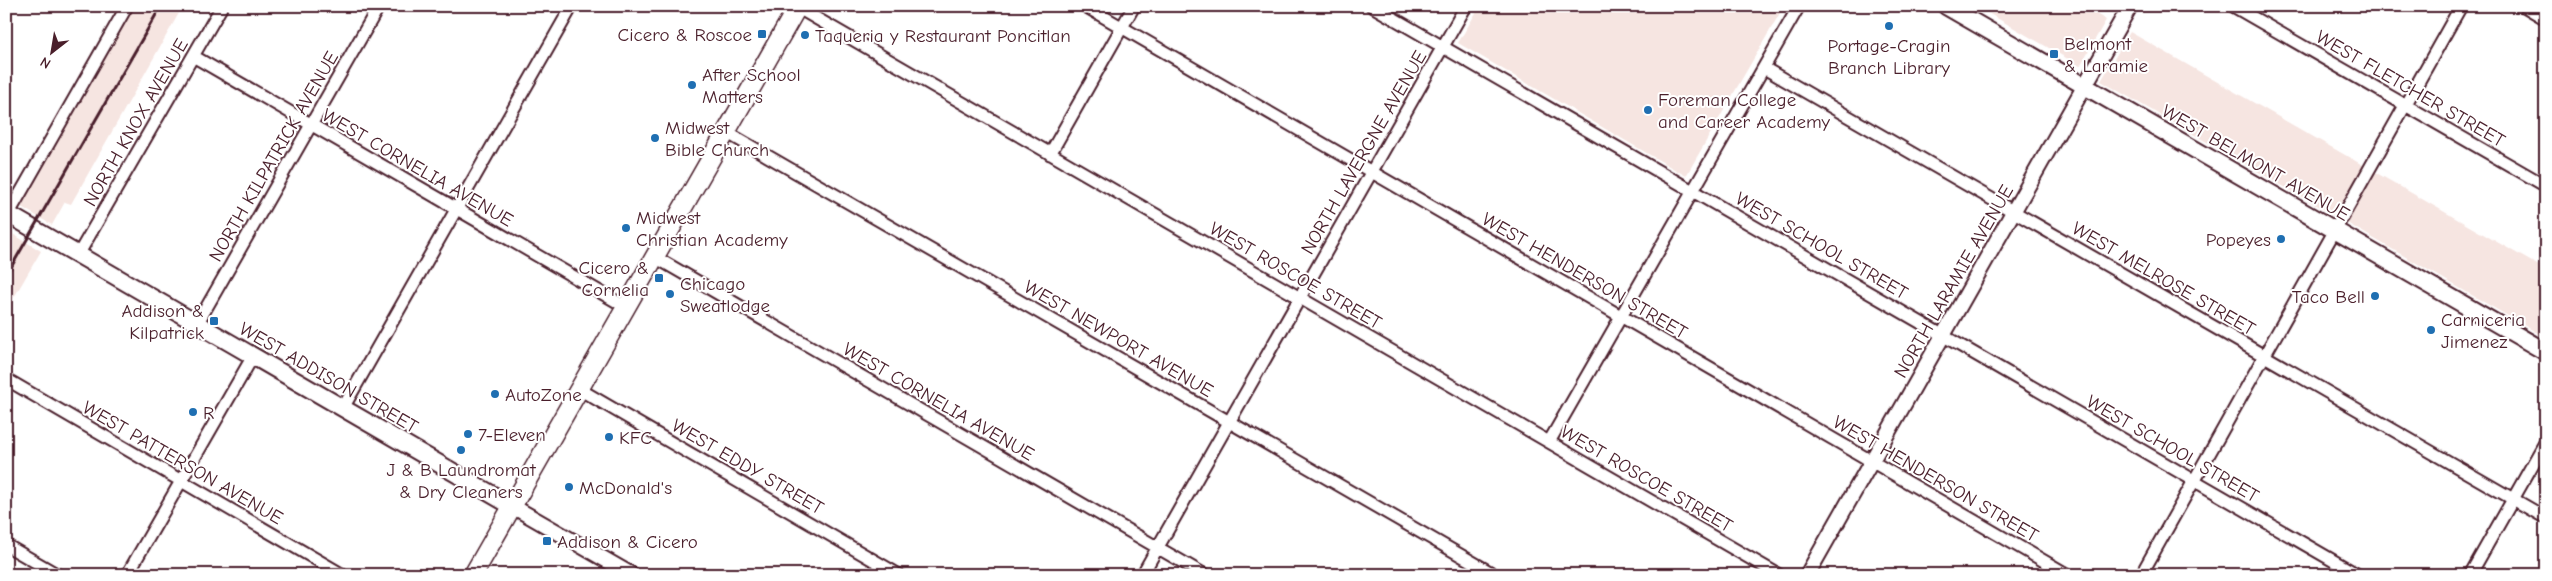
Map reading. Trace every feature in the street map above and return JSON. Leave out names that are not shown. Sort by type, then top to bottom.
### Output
[{"type":"main road","name":"WEST BELMONT AVENUE","points":[[1946,6],[2546,352]]},
{"type":"main road","points":[[473,575],[797,7]]},
{"type":"main road","name":"WEST ADDISON STREET","points":[[7,214],[512,506]]},
{"type":"street","points":[[7,214],[127,6]]},
{"type":"street","name":"NORTH KNOX AVENUE","points":[[78,255],[222,6]]},
{"type":"street","name":"NORTH KILPATRICK AVENUE","points":[[197,324],[379,6]]},
{"type":"street","points":[[343,408],[572,6]]},
{"type":"street","name":"WEST HENDERSON STREET","points":[[1085,6],[2068,575]]},
{"type":"street","points":[[1050,154],[1134,6]]},
{"type":"street","name":"WEST SCHOOL STREET","points":[[1372,6],[2358,575]]},
{"type":"street","name":"NORTH LAVERGNE AVENUE","points":[[1142,575],[1466,6]]},
{"type":"street","points":[[1549,442],[1799,6]]},
{"type":"street","name":"NORTH LARAMIE AVENUE","points":[[1808,575],[2130,6]]},
{"type":"street","name":"WEST FLETCHER STREET","points":[[2233,6],[2546,186]]},
{"type":"street","points":[[2141,575],[2461,6]]},
{"type":"street","points":[[2524,6],[2546,19]]},
{"type":"street","name":"WEST ROSCOE STREET","points":[[797,7],[1779,575]]},
{"type":"street","name":"WEST CORNELIA AVENUE","points":[[193,56],[626,307]]},
{"type":"street","name":"WEST MELROSE STREET","points":[[1764,68],[2546,518]]},
{"type":"street","name":"WEST NEWPORT AVENUE","points":[[726,132],[1495,575]]},
{"type":"street","name":"WEST CORNELIA AVENUE","points":[[655,257],[1205,575]]},
{"type":"street","points":[[127,575],[253,356]]},
{"type":"street","name":"WEST PATTERSON AVENUE","points":[[6,379],[343,575]]},
{"type":"street","name":"WEST EDDY STREET","points":[[580,389],[899,575]]},
{"type":"street","points":[[2470,575],[2546,441]]},
{"type":"street","name":"WEST ADDISON STREET","points":[[512,506],[632,575]]},
{"type":"street","points":[[6,545],[58,575]]},
{"type":"shaded area","points":[[132,6],[183,6],[71,204],[65,202],[52,225],[18,205]]},
{"type":"shaded area","name":"Foreman College and Career Academy","points":[[1480,6],[1784,6],[1686,176],[1458,43]]},
{"type":"shaded area","points":[[1976,6],[2083,6],[2106,20],[2080,66]]},
{"type":"shaded area","points":[[2130,32],[2546,270],[2546,338],[2101,81]]},
{"type":"shaded area","points":[[11,233],[41,251],[6,311],[6,240]]},
{"type":"railway","points":[[6,276],[161,6]]},
{"type":"place","name":"Portage-Cragin Branch Library","points":[[1889,26]]},
{"type":"place","name":"Cicero & Roscoe","points":[[762,34]]},
{"type":"place","name":"Taqueria y Restaurant Poncitlan","points":[[805,35]]},
{"type":"place","name":"Belmont & Laramie","points":[[2054,54]]},
{"type":"place","name":"After School Matters","points":[[692,85]]},
{"type":"place","name":"Foreman College and Career Academy","points":[[1648,110]]},
{"type":"place","name":"Midwest Bible Church","points":[[655,138]]},
{"type":"place","name":"Midwest Christian Academy","points":[[626,228]]},
{"type":"place","name":"Popeyes","points":[[2281,239]]},
{"type":"place","name":"Cicero & Cornelia","points":[[659,278]]},
{"type":"place","name":"Chicago Sweatlodge","points":[[670,294]]},
{"type":"place","name":"Taco Bell","points":[[2375,296]]},
{"type":"place","name":"Addison & Kilpatrick","points":[[214,321]]},
{"type":"place","name":"Carniceria Jimenez","points":[[2431,330]]},
{"type":"place","name":"AutoZone","points":[[495,394]]},
{"type":"place","name":"R","points":[[193,412]]},
{"type":"place","name":"7-Eleven","points":[[468,434]]},
{"type":"place","name":"KFC","points":[[609,437]]},
{"type":"place","name":"J & B Laundromat & Dry Cleaners","points":[[461,450]]},
{"type":"place","name":"McDonald's","points":[[569,487]]},
{"type":"place","name":"Addison & Cicero","points":[[547,541]]}]
